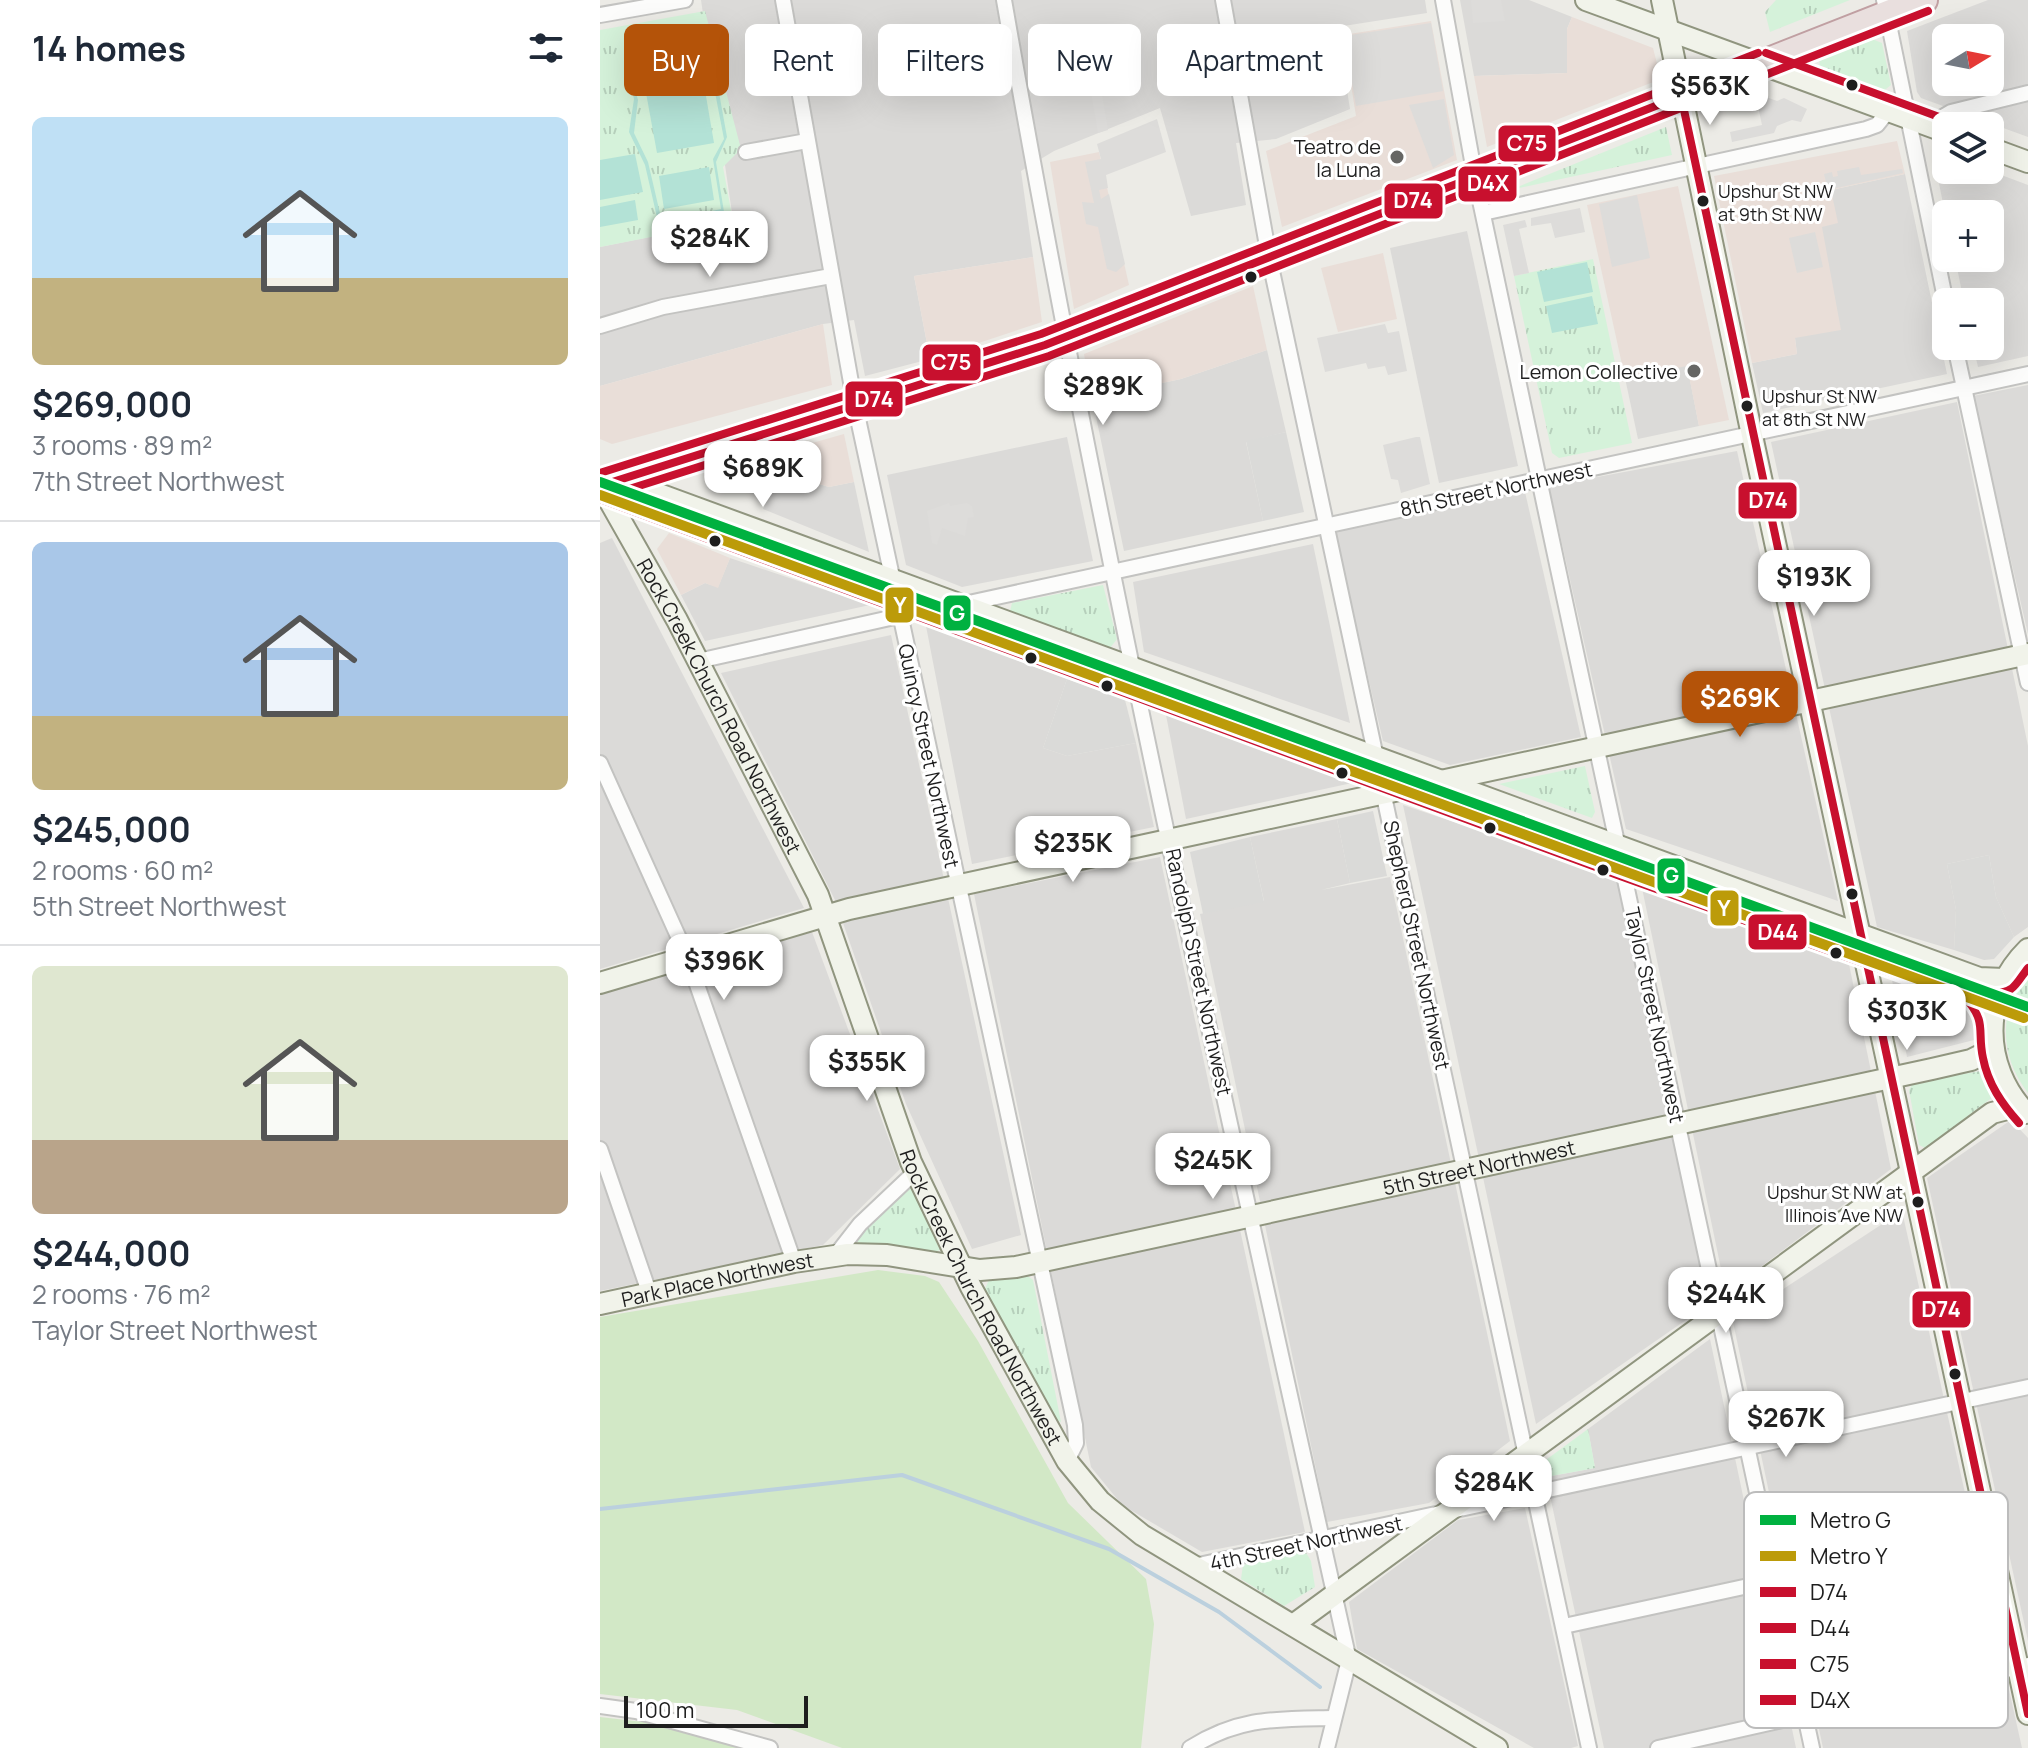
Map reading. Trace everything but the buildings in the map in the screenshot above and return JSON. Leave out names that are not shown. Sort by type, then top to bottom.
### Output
[{"type":"highway","points":[[604,482],[1064,338],[1762,64],[1880,8],[1924,0]]},
{"type":"street","points":[[600,15],[654,3],[685,0]]},
{"type":"street","name":"Quincy Street Northwest","points":[[783,0],[855,405],[1075,1425],[1076,1443],[1067,1461]]},
{"type":"street","name":"Randolph Street Northwest","points":[[1004,0],[1064,338],[1349,1660]]},
{"type":"street","name":"Shepherd Street Northwest","points":[[1223,0],[1269,257],[1589,1748]]},
{"type":"street","name":"Taylor Street Northwest","points":[[1443,0],[1475,177],[1757,1492]]},
{"type":"street","points":[[1586,0],[1932,126]]},
{"type":"street","points":[[1662,0],[1752,434],[1982,1492]]},
{"type":"street","points":[[1880,8],[1898,114],[1942,288]]},
{"type":"street","points":[[1951,112],[2028,93]]},
{"type":"street","points":[[1483,213],[1866,129],[1898,114]]},
{"type":"street","points":[[746,152],[807,141]]},
{"type":"street","points":[[2004,153],[2028,162]]},
{"type":"street","points":[[600,326],[677,304],[831,276]]},
{"type":"street","points":[[1958,360],[2025,655],[2028,683]]},
{"type":"street","name":"8th Street Northwest","points":[[964,604],[2028,374]]},
{"type":"street","points":[[604,482],[895,597],[1134,674]]},
{"type":"street","name":"Rock Creek Church Road Northwest","points":[[604,482],[801,861],[824,916],[915,1172],[1067,1461],[1090,1492],[1115,1515],[1194,1566],[1497,1748]]},
{"type":"street","points":[[698,661],[895,597],[964,604],[1379,774],[1621,855],[1863,943],[1974,990],[1993,1012]]},
{"type":"street","points":[[1412,786],[2025,655]]},
{"type":"street","points":[[600,763],[687,956],[794,1262]]},
{"type":"street","points":[[600,983],[824,916],[1170,840],[1379,774],[1443,780],[1621,855]]},
{"type":"street","points":[[1863,943],[1979,978],[2004,979]]},
{"type":"street","points":[[2024,1110],[2003,1082],[1993,1049],[1993,1012],[2004,979],[2028,949]]},
{"type":"street","name":"5th Street Northwest","points":[[963,1268],[992,1270],[1252,1216],[1971,1060],[1993,1049]]},
{"type":"street","points":[[1293,1625],[1992,1113],[2024,1110]]},
{"type":"street","points":[[600,1149],[649,1292]]},
{"type":"street","name":"Park Place Northwest","points":[[835,1256],[860,1224],[915,1172]]},
{"type":"street","name":"Park Place Northwest","points":[[600,1304],[835,1256],[887,1255],[963,1268]]},
{"type":"street","name":"4th Street Northwest","points":[[1194,1566],[1444,1515],[2028,1387]]},
{"type":"street","points":[[1564,1626],[1744,1587]]},
{"type":"street","points":[[2008,1602],[2023,1666],[2028,1714]]},
{"type":"street","points":[[1327,1748],[1332,1718],[1349,1660]]},
{"type":"street","points":[[600,1706],[636,1711],[770,1748]]},
{"type":"street","points":[[1190,1748],[1216,1731],[1245,1722],[1332,1718]]},
{"type":"street","points":[[1658,1748],[1747,1728]]},
{"type":"street","name":"Taylor Street Northwest","points":[[1808,1728],[1812,1748]]},
{"type":"shaded area","points":[[701,0],[1425,0],[1427,13],[1352,25],[1157,24],[1157,96],[1348,96],[1350,109],[1276,139],[1236,143],[1246,205],[1191,216],[1160,108],[1054,151],[1021,171],[1033,257],[914,276],[930,359],[865,376],[854,320],[823,324],[600,386],[600,247],[733,220],[715,96],[729,96],[729,24],[704,24]]},
{"type":"shaded area","points":[[1460,0],[1529,0],[1572,17],[1567,29],[1567,73],[1474,76]]},
{"type":"shaded area","points":[[1471,0],[1501,0],[1505,21],[1473,23]]},
{"type":"shaded area","points":[[1988,0],[2028,0],[2028,137],[2004,128],[2004,112],[1959,112],[1921,98],[1917,92],[1907,31]]},
{"type":"shaded area","points":[[1572,17],[1653,48],[1661,79],[1487,147],[1474,76],[1567,73],[1567,29]]},
{"type":"shaded area","points":[[1431,21],[1457,160],[1282,227],[1266,151],[1356,116],[1352,91],[1352,34]]},
{"type":"shaded area","points":[[1431,23],[1443,91],[1356,106],[1352,83],[1352,35]]},
{"type":"shaded area","points":[[1761,95],[1777,101],[1784,98],[1807,109],[1801,122],[1792,120],[1777,126],[1774,133],[1732,142],[1730,132],[1762,125],[1756,97]]},
{"type":"shaded area","points":[[633,96],[637,96],[634,133],[648,162],[662,222],[721,209],[713,159],[724,139],[716,96],[720,96],[727,137],[716,162],[724,212],[659,226],[645,165],[629,132]]},
{"type":"shaded area","points":[[647,96],[706,96],[714,143],[657,153]]},
{"type":"shaded area","points":[[1092,96],[1102,96],[1108,130],[1098,133]]},
{"type":"shaded area","points":[[1444,99],[1454,155],[1433,168],[1409,105]]},
{"type":"shaded area","points":[[1157,119],[1166,152],[1106,175],[1108,188],[1099,190],[1101,199],[1109,194],[1125,264],[1116,272],[1107,269],[1098,227],[1086,224],[1082,202],[1094,203],[1085,162],[1101,159],[1097,144]]},
{"type":"shaded area","points":[[1897,141],[1905,174],[1831,190],[1838,223],[1822,227],[1841,330],[1795,338],[1797,354],[1752,363],[1714,176]]},
{"type":"shaded area","points":[[1099,152],[1129,285],[1074,309],[1050,162]]},
{"type":"shaded area","points":[[635,154],[643,192],[600,200],[600,160]]},
{"type":"shaded area","points":[[709,167],[714,200],[664,209],[659,176]]},
{"type":"shaded area","points":[[1859,167],[1861,175],[1902,169],[1903,173],[1828,190],[1824,174],[1832,172],[1833,177],[1838,176],[1837,171]]},
{"type":"shaded area","points":[[1905,174],[1932,303],[1932,360],[1944,360],[1947,374],[1763,413],[1752,363],[1797,354],[1795,338],[1831,190]]},
{"type":"shaded area","points":[[2004,176],[2028,185],[2028,356],[1978,367],[1976,360],[2004,360],[2004,288],[1961,288],[1958,272],[2004,272],[2004,200],[1942,200],[1939,184],[2004,184]]},
{"type":"shaded area","points":[[1678,186],[1729,420],[1699,426],[1687,366],[1625,378],[1587,205]]},
{"type":"shaded area","points":[[1637,195],[1650,258],[1612,267],[1599,204]]},
{"type":"shaded area","points":[[635,200],[638,220],[600,227],[600,207]]},
{"type":"shaded area","points":[[1580,208],[1585,232],[1555,238],[1551,223],[1531,226],[1531,218]]},
{"type":"shaded area","points":[[1525,220],[1527,227],[1519,229],[1529,273],[1514,276],[1503,225]]},
{"type":"shaded area","points":[[1467,231],[1518,466],[1439,483],[1390,248]]},
{"type":"shaded area","points":[[1815,232],[1823,267],[1797,273],[1789,238]]},
{"type":"shaded area","points":[[1383,253],[1397,319],[1338,332],[1321,268]]},
{"type":"shaded area","points":[[1033,257],[1042,322],[930,359],[914,276]]},
{"type":"shaded area","points":[[1587,262],[1593,292],[1544,302],[1537,272]]},
{"type":"shaded area","points":[[1253,286],[1267,350],[1181,379],[1129,390],[1122,378],[1090,388],[1084,354]]},
{"type":"shaded area","points":[[1592,296],[1598,324],[1552,333],[1546,306]]},
{"type":"shaded area","points":[[823,324],[832,385],[612,444],[600,439],[600,386]]},
{"type":"shaded area","points":[[1385,324],[1388,333],[1399,331],[1407,371],[1388,375],[1385,366],[1368,369],[1366,363],[1325,372],[1317,338]]},
{"type":"shaded area","points":[[1267,350],[1286,432],[1246,442],[1263,521],[1124,551],[1090,388],[1122,378],[1129,390],[1181,379]]},
{"type":"shaded area","points":[[1687,365],[1699,426],[1638,439],[1625,378]]},
{"type":"shaded area","points":[[2028,385],[2028,634],[1973,396]]},
{"type":"shaded area","points":[[1957,402],[2028,746],[2028,927],[2014,937],[1996,897],[1989,855],[1947,864],[1956,910],[1954,950],[1877,927],[1771,442]]},
{"type":"shaded area","points":[[1286,432],[1304,512],[1263,521],[1246,441]]},
{"type":"shaded area","points":[[844,434],[854,482],[829,487],[779,472],[773,454]]},
{"type":"shaded area","points":[[1067,437],[1093,561],[962,587],[906,565],[887,475]]},
{"type":"shaded area","points":[[1420,437],[1430,484],[1401,493],[1398,480],[1391,479],[1383,445]]},
{"type":"shaded area","points":[[1737,451],[1838,901],[1626,829],[1549,486]]},
{"type":"shaded area","points":[[779,472],[829,487],[854,482],[869,552],[763,509]]},
{"type":"shaded area","points":[[1525,492],[1581,737],[1450,765],[1383,741],[1334,531]]},
{"type":"shaded area","points":[[949,503],[950,506],[967,503],[972,506],[974,517],[968,518],[965,536],[942,528],[937,545],[932,543],[927,511]]},
{"type":"shaded area","points":[[669,533],[730,558],[718,588],[705,583],[681,595],[657,549]]},
{"type":"shaded area","points":[[612,538],[804,908],[600,969],[600,543]]},
{"type":"shaded area","points":[[1313,544],[1350,723],[1144,652],[1133,582]]},
{"type":"shaded area","points":[[730,558],[870,605],[705,641],[681,595],[705,583],[718,587]]},
{"type":"shaded area","points":[[926,626],[1067,679],[1043,748],[1067,756],[1136,743],[1154,827],[972,864]]},
{"type":"shaded area","points":[[891,635],[1021,1235],[972,1249],[906,1104],[835,900],[721,673]]},
{"type":"shaded area","points":[[1067,679],[1125,700],[1136,743],[1067,756],[1043,748]]},
{"type":"shaded area","points":[[1166,715],[1352,783],[1186,819]]},
{"type":"shaded area","points":[[1403,805],[1616,876],[1709,1304],[1536,1424]]},
{"type":"shaded area","points":[[1373,811],[1387,876],[1350,883],[1337,819]]},
{"type":"shaded area","points":[[1337,819],[1350,883],[1321,890],[1390,877],[1510,1441],[1429,1503],[1327,1522],[1200,914],[1264,901],[1250,837]]},
{"type":"shaded area","points":[[1250,837],[1264,902],[1203,914],[1190,852]]},
{"type":"shaded area","points":[[1989,855],[1996,897],[2014,937],[1994,959],[1984,960],[1954,950],[1956,910],[1947,864]]},
{"type":"shaded area","points":[[1160,857],[1305,1532],[1202,1552],[1122,1505],[1091,1467],[974,894]]},
{"type":"shaded area","points":[[1642,888],[1849,964],[1891,1169],[1726,1293]]},
{"type":"shaded area","points":[[812,932],[900,1169],[823,1245],[600,1291],[600,994]]},
{"type":"shaded area","points":[[1892,980],[1968,1008],[1974,1016],[1974,1040],[1907,1057]]},
{"type":"shaded area","points":[[2011,1120],[2028,1138],[2028,1641],[2008,1549],[2008,1492],[1995,1492],[1927,1178]]},
{"type":"shaded area","points":[[1902,1211],[1965,1492],[1769,1492],[1733,1322]]},
{"type":"shaded area","points":[[1710,1339],[1744,1501],[1744,1728],[1792,1728],[1796,1748],[1604,1748],[1546,1477],[1595,1468],[1588,1429]]},
{"type":"shaded area","points":[[1525,1508],[1578,1746],[1571,1748],[1534,1748],[1357,1649],[1349,1602],[1458,1520]]},
{"type":"shaded area","points":[[2008,1685],[2022,1748],[1823,1748],[1819,1728],[2008,1728]]},
{"type":"green space","points":[[1776,0],[1850,0],[1770,32],[1765,12]]},
{"type":"green space","points":[[705,11],[708,24],[633,24]]},
{"type":"green space","points":[[624,26],[624,96],[727,96],[741,149],[723,167],[733,221],[600,247],[600,30]]},
{"type":"green space","points":[[1867,37],[1882,43],[1891,85],[1881,93],[1820,70],[1819,56]]},
{"type":"green space","points":[[1666,127],[1672,155],[1510,190]]},
{"type":"green space","points":[[1593,259],[1632,443],[1559,458],[1552,453],[1514,276]]},
{"type":"green space","points":[[1103,585],[1117,639],[1110,648],[1010,611],[1012,603]]},
{"type":"green space","points":[[1585,766],[1595,812],[1592,818],[1499,784]]},
{"type":"green space","points":[[2028,969],[2028,1093],[2011,1063],[2006,1031],[2012,1000]]},
{"type":"green space","points":[[1986,1070],[1997,1094],[1925,1148],[1919,1145],[1909,1090],[1913,1083]]},
{"type":"green space","points":[[911,1186],[940,1250],[931,1253],[856,1242],[856,1235]]},
{"type":"green space","points":[[878,1270],[925,1276],[939,1282],[978,1341],[1068,1503],[1146,1579],[1154,1624],[1141,1748],[842,1748],[737,1710],[600,1694],[600,1317]]},
{"type":"green space","points":[[1025,1274],[1033,1280],[1061,1422],[1057,1421],[984,1291],[989,1280]]},
{"type":"green space","points":[[1588,1429],[1595,1468],[1546,1477],[1543,1462]]},
{"type":"green space","points":[[1305,1551],[1311,1561],[1315,1587],[1284,1606],[1241,1579],[1243,1565]]},
{"type":"green space","points":[[600,1717],[652,1723],[743,1748],[600,1748]]},
{"type":"waterway","points":[[600,1509],[902,1475],[1109,1549],[1219,1612],[1320,1687]]},
{"type":"metro line","name":"G","points":[[600,482],[2028,1007]]},
{"type":"metro line","name":"Y","points":[[600,495],[2024,1018]]},
{"type":"transit line","name":"D4X","points":[[604,497],[1049,356],[1928,11]]},
{"type":"transit line","name":"C75","points":[[600,473],[1041,334],[1758,53]]},
{"type":"transit line","name":"C75","points":[[1766,53],[1932,114]]},
{"type":"transit line","name":"D74","points":[[1681,96],[1980,1492]]},
{"type":"transit line","name":"D74","points":[[600,486],[1045,345],[1681,96]]},
{"type":"transit line","name":"D44","points":[[600,499],[1620,876],[1967,1000],[1979,1021],[1981,1049],[1988,1076],[2001,1101],[2019,1123]]},
{"type":"transit line","name":"D44","points":[[1940,975],[1994,993],[2011,989],[2028,968]]},
{"type":"transit line","name":"D74","points":[[2008,1621],[2028,1714]]},
{"type":"place","name":"Teatro de la Luna","points":[[1397,157]]},
{"type":"place","name":"Upshur St NW at 9th St NW","points":[[1703,201]]},
{"type":"place","name":"Lemon Collective","points":[[1694,371]]},
{"type":"place","name":"Upshur St NW at 8th St NW","points":[[1747,406]]},
{"type":"place","name":"Upshur St NW at Illinois Ave NW","points":[[1918,1202]]}]
